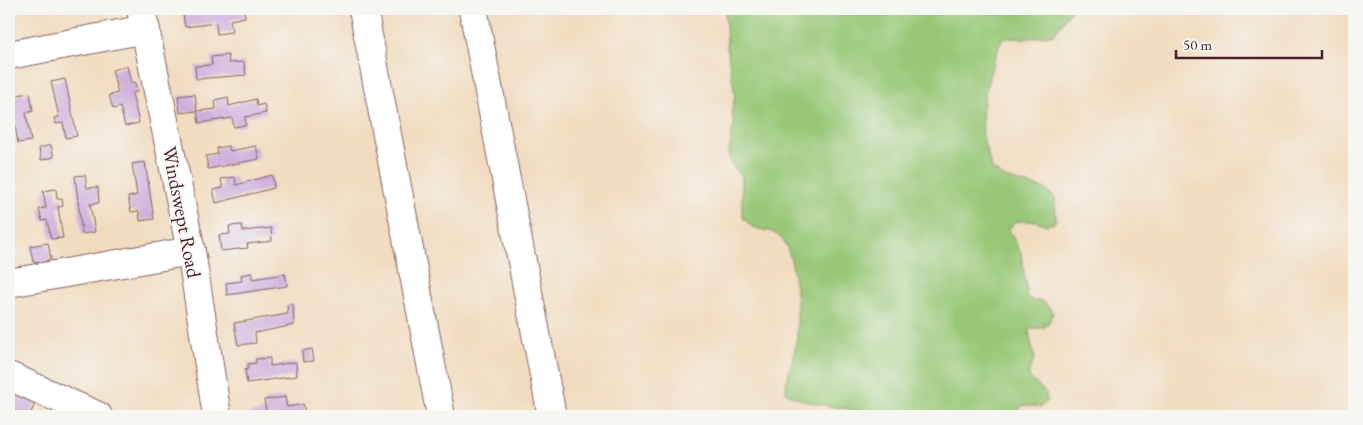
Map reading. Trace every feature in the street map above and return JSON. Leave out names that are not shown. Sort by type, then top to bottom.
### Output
[{"type":"main road","points":[[363,9],[441,416]]},
{"type":"main road","points":[[474,9],[552,416]]},
{"type":"main road","points":[[9,55],[144,19]]},
{"type":"main road","name":"Windswept Road","points":[[144,19],[191,250],[217,416]]},
{"type":"main road","points":[[9,283],[191,250]]},
{"type":"main road","points":[[9,376],[98,416]]},
{"type":"green space","points":[[725,9],[1070,9],[1054,34],[1031,38],[1002,38],[984,98],[982,122],[985,148],[992,169],[1005,178],[1045,189],[1055,198],[1056,219],[1054,223],[1046,225],[1036,221],[1019,221],[1014,223],[1009,229],[1021,254],[1027,291],[1026,296],[1034,301],[1043,302],[1053,313],[1047,325],[1040,328],[1030,328],[1029,333],[1035,359],[1029,371],[1029,377],[1046,393],[1047,402],[1040,407],[1023,405],[1014,416],[875,416],[864,412],[817,404],[786,392],[787,378],[795,350],[797,333],[794,273],[791,258],[781,238],[771,231],[753,227],[742,216],[742,176],[732,165],[728,154],[731,133],[734,127],[732,110],[735,95],[727,48]]},
{"type":"building","points":[[193,9],[200,9],[200,12],[215,9],[244,9],[245,17],[230,20],[232,32],[217,34],[216,23],[185,27],[183,14],[193,13]]},
{"type":"building","points":[[228,55],[229,63],[244,62],[246,75],[196,79],[195,66],[212,65],[211,57]]},
{"type":"building","points":[[127,66],[131,83],[135,82],[137,92],[132,93],[139,123],[125,126],[120,107],[113,109],[109,95],[118,93],[112,70]]},
{"type":"building","points":[[65,79],[77,136],[66,138],[63,123],[56,124],[54,118],[59,117],[51,82]]},
{"type":"building","points":[[30,93],[33,111],[26,113],[31,141],[18,143],[10,96]]},
{"type":"building","points":[[195,94],[197,111],[180,113],[178,96]]},
{"type":"building","points":[[228,97],[229,106],[256,99],[257,106],[264,104],[266,113],[245,117],[246,125],[234,127],[232,118],[199,123],[197,111],[216,109],[215,100]]},
{"type":"building","points":[[51,145],[54,157],[41,160],[39,148]]},
{"type":"building","points":[[229,146],[230,151],[256,146],[259,159],[208,169],[206,156],[218,154],[217,148]]},
{"type":"building","points":[[145,162],[154,219],[140,221],[139,211],[131,212],[128,197],[137,195],[132,164]]},
{"type":"building","points":[[85,175],[87,188],[98,187],[99,203],[90,204],[95,232],[82,234],[75,176]]},
{"type":"building","points":[[272,175],[274,188],[216,203],[213,190],[223,188],[221,179],[235,177],[236,185]]},
{"type":"building","points":[[56,189],[57,199],[62,199],[63,206],[58,207],[63,238],[51,239],[47,220],[42,221],[39,209],[46,208],[43,191]]},
{"type":"building","points":[[242,225],[243,231],[271,228],[272,241],[247,244],[248,248],[221,251],[219,235],[230,234],[229,226]]},
{"type":"building","points":[[10,234],[11,247],[9,247]]},
{"type":"building","points":[[48,243],[51,259],[45,261],[46,265],[40,266],[39,261],[33,262],[30,246]]},
{"type":"building","points":[[252,273],[252,279],[285,274],[287,286],[227,295],[226,283],[242,281],[241,275]]},
{"type":"building","points":[[293,304],[294,325],[255,333],[256,343],[238,345],[234,323],[288,314],[287,305]]},
{"type":"building","points":[[312,349],[314,361],[303,362],[302,351]]},
{"type":"building","points":[[270,358],[270,366],[296,362],[297,376],[247,383],[245,370],[248,369],[248,364],[256,363],[256,359]]},
{"type":"building","points":[[9,388],[36,402],[31,412],[40,416],[15,416],[17,412],[9,408]]},
{"type":"building","points":[[285,397],[287,407],[303,404],[306,416],[251,416],[251,413],[266,410],[264,400]]}]
